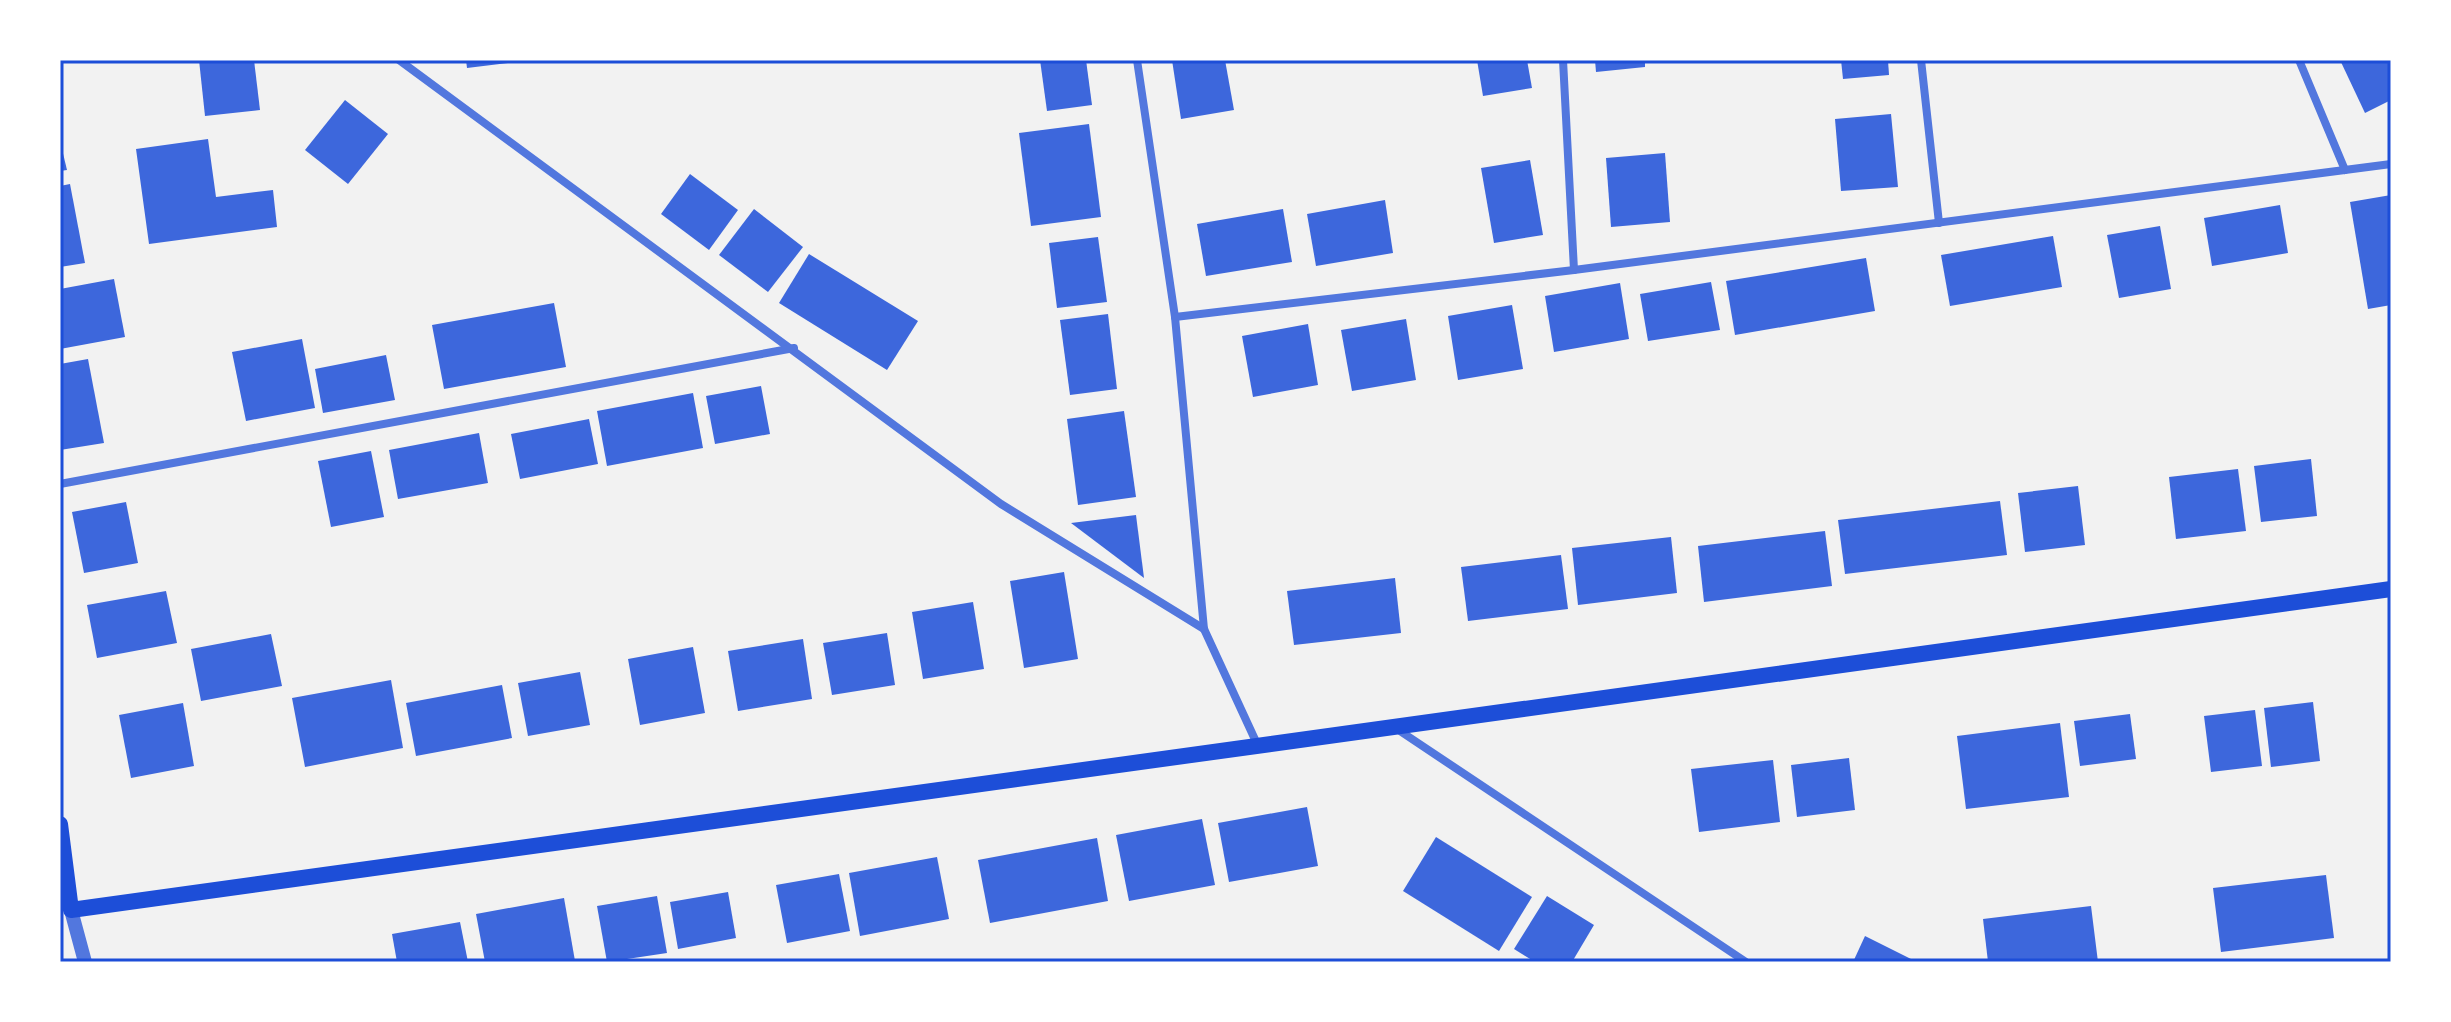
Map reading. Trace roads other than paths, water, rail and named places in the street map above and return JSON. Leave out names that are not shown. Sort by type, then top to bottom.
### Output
[{"type":"main road","points":[[60,824],[66,911],[2391,589]]},
{"type":"street","points":[[399,60],[794,348],[1001,504],[1204,629]]},
{"type":"street","points":[[1137,60],[1175,317],[1204,629],[1258,747]]},
{"type":"street","points":[[1563,60],[1574,270]]},
{"type":"street","points":[[1921,60],[1939,223]]},
{"type":"street","points":[[2299,60],[2345,170]]},
{"type":"street","points":[[1175,317],[1574,270],[2391,164]]},
{"type":"street","points":[[60,484],[794,348]]},
{"type":"street","points":[[1396,729],[1746,962]]},
{"type":"street","points":[[66,911],[85,962]]}]
